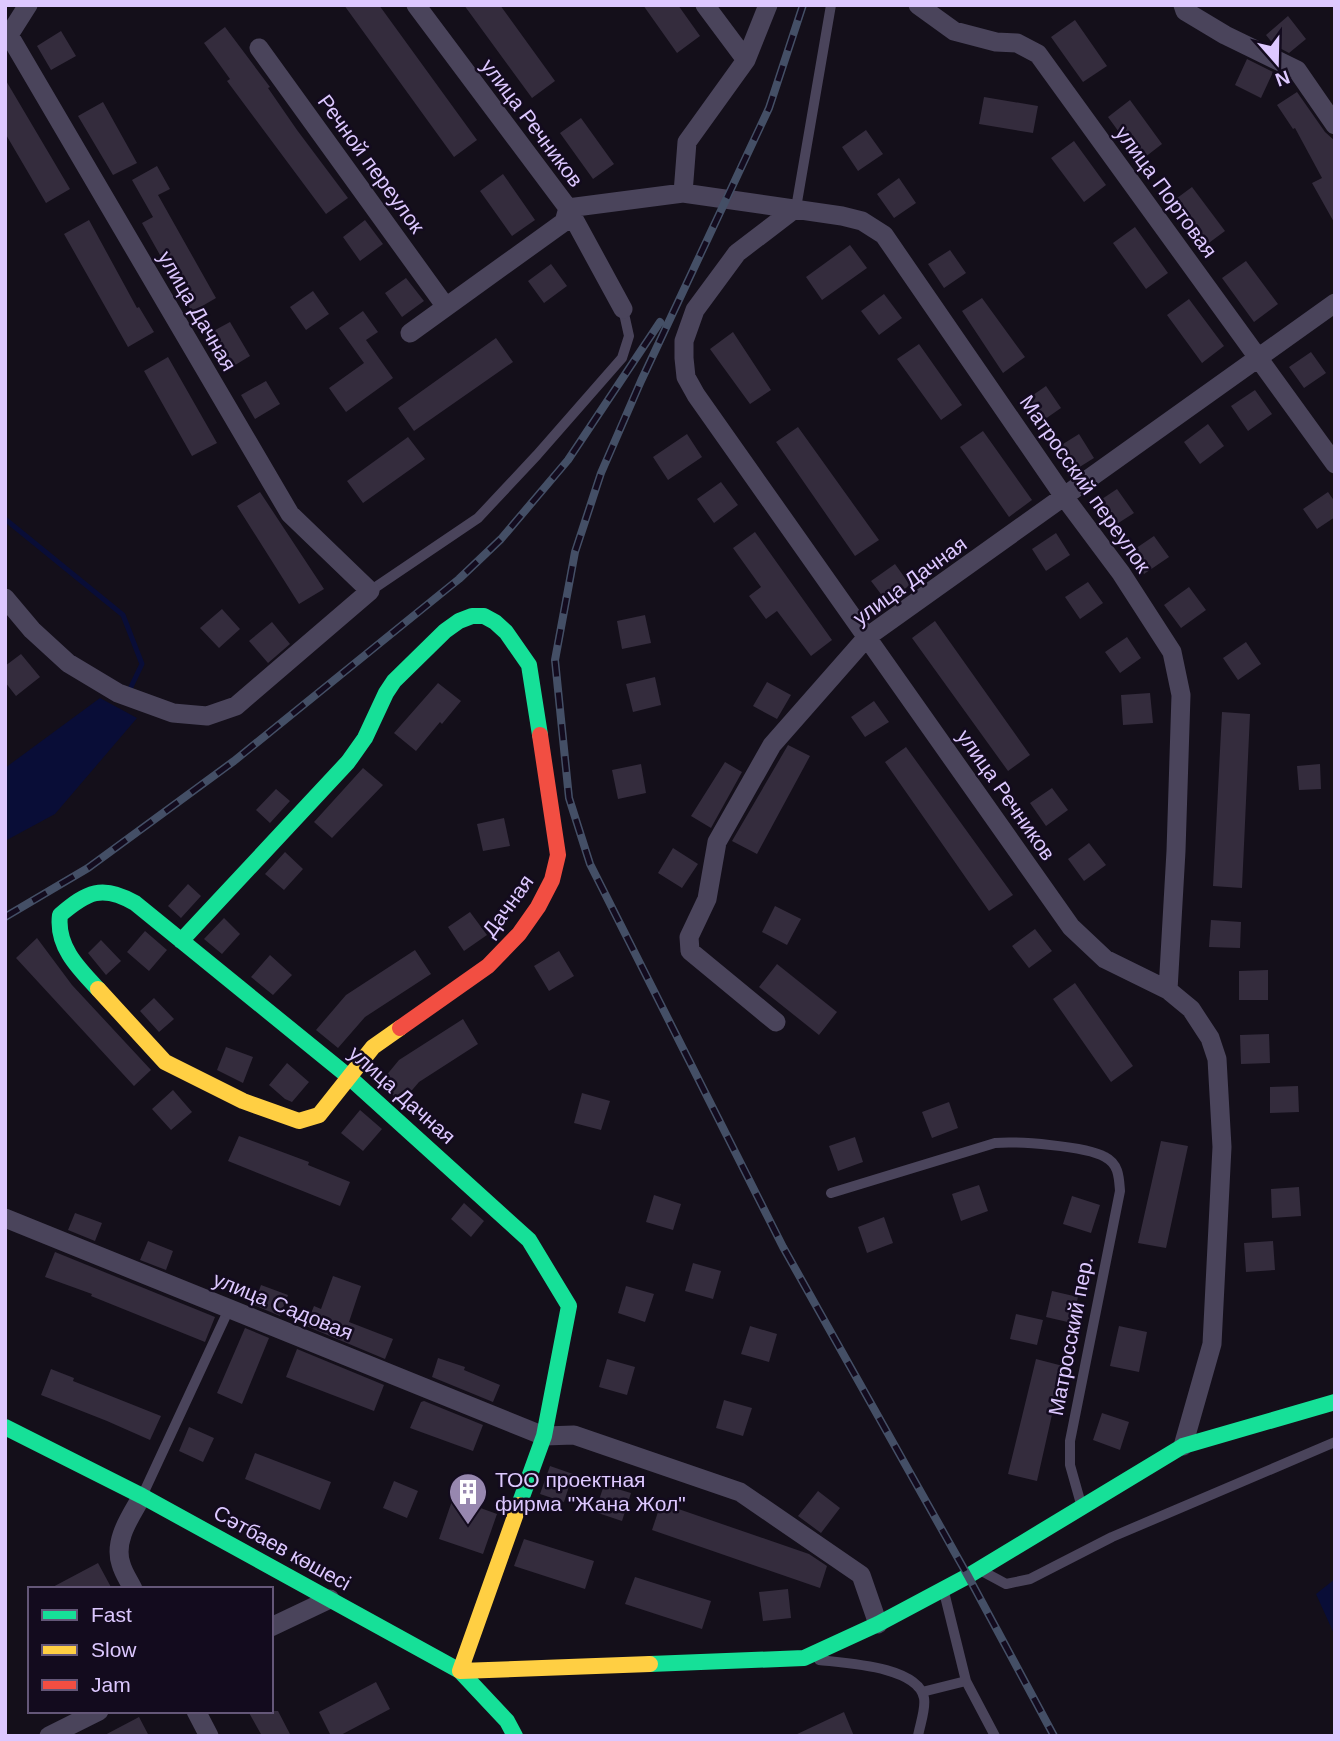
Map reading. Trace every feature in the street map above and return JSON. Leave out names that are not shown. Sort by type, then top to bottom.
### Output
[{"type":"street","points":[[7,34],[28,5]]},
{"type":"street","name":"улица Речников","points":[[416,5],[568,208],[683,193]]},
{"type":"street","points":[[705,5],[746,60]]},
{"type":"street","points":[[683,193],[687,142],[746,60],[768,5]]},
{"type":"street","name":"улица Портовая","points":[[918,5],[954,31],[996,42],[1017,43],[1038,54],[1335,464]]},
{"type":"street","points":[[1183,5],[1185,11],[1225,35],[1297,70],[1335,125]]},
{"type":"street","name":"улица Дачная","points":[[7,34],[290,514],[370,591]]},
{"type":"street","name":"Речной переулок","points":[[259,48],[446,307]]},
{"type":"street","name":"Матросский переулок","points":[[683,193],[818,211],[862,221],[884,235],[1121,573],[1172,652],[1181,695],[1168,990]]},
{"type":"street","points":[[410,333],[564,222],[568,208]]},
{"type":"street","points":[[568,208],[623,309]]},
{"type":"street","name":"улица Речников","points":[[796,208],[737,253],[695,310],[684,341],[686,377],[695,396],[1070,927],[1105,959],[1168,990],[1191,1009],[1210,1038],[1217,1059],[1222,1147],[1212,1344],[1184,1446]]},
{"type":"street","name":"улица Дачная","points":[[776,1022],[690,951],[689,937],[707,899],[717,842],[772,745],[867,637],[1066,498],[1335,303]]},
{"type":"street","points":[[5,598],[32,631],[68,663],[118,693],[173,713],[207,716],[236,706],[370,591]]},
{"type":"street","name":"Дачная","points":[[477,614],[496,621],[516,643],[528,665],[558,855],[552,880],[538,907],[519,934],[488,966],[373,1047],[319,1115],[299,1121],[243,1101],[165,1062],[84,974],[64,946],[58,929],[60,915],[77,900],[96,891],[118,892],[181,940],[348,762],[362,745],[390,687],[444,631],[459,619],[477,614]]},
{"type":"street","name":"улица Дачная","points":[[181,940],[349,1077],[529,1240],[569,1306],[544,1436]]},
{"type":"street","name":"улица Садовая","points":[[5,1218],[544,1436],[574,1435],[740,1492],[861,1575],[878,1624]]},
{"type":"street","points":[[544,1436],[460,1671],[804,1658],[878,1624],[979,1569],[1184,1446],[1335,1402]]},
{"type":"street","name":"Сәтбаев көшесі","points":[[5,1427],[142,1496],[460,1671],[507,1721],[515,1736]]},
{"type":"street","points":[[132,1587],[121,1563],[119,1551],[122,1534],[142,1496]]},
{"type":"street","points":[[273,1626],[331,1598]]},
{"type":"street","points":[[49,1736],[95,1713]]},
{"type":"street","points":[[197,1713],[209,1736]]},
{"type":"lane","points":[[796,208],[831,5]]},
{"type":"lane","points":[[370,591],[478,518],[546,445],[622,358],[629,336],[623,309]]},
{"type":"lane","name":"Матросский пер.","points":[[831,1193],[995,1143],[1014,1141],[1106,1157],[1119,1171],[1120,1191],[1070,1441],[1070,1465],[1082,1509]]},
{"type":"lane","points":[[142,1496],[229,1309]]},
{"type":"lane","points":[[979,1569],[1006,1584],[1030,1579],[1112,1537],[1335,1442]]},
{"type":"lane","points":[[943,1589],[966,1681],[995,1736]]},
{"type":"lane","points":[[804,1658],[884,1669],[907,1678],[922,1692],[924,1700],[918,1736]]},
{"type":"lane","points":[[922,1692],[966,1681]]},
{"type":"shaded area","points":[[100,698],[137,718],[55,814],[5,841],[5,768]]},
{"type":"shaded area","points":[[1335,1579],[1335,1636],[1316,1594]]},
{"type":"building","points":[[344,5],[379,5],[477,140],[454,157]]},
{"type":"building","points":[[464,5],[500,5],[555,81],[532,98]]},
{"type":"building","points":[[643,5],[678,5],[700,36],[677,53]]},
{"type":"building","points":[[1288,16],[1306,39],[1289,53],[1274,45],[1266,35]]},
{"type":"building","points":[[1075,20],[1107,66],[1083,82],[1051,37]]},
{"type":"building","points":[[225,27],[348,198],[326,214],[227,81],[230,79],[204,43]]},
{"type":"building","points":[[61,31],[76,56],[51,70],[37,46]]},
{"type":"building","points":[[1247,59],[1273,72],[1261,98],[1235,85]]},
{"type":"building","points":[[5,79],[70,189],[46,203],[5,133]]},
{"type":"building","points":[[1297,92],[1325,132],[1335,141],[1335,224],[1312,183],[1322,178],[1295,128],[1293,129],[1277,105]]},
{"type":"building","points":[[984,97],[1038,106],[1033,133],[979,124]]},
{"type":"building","points":[[1130,100],[1162,144],[1140,161],[1108,117]]},
{"type":"building","points":[[103,102],[137,163],[113,175],[78,116]]},
{"type":"building","points":[[581,118],[614,164],[593,179],[560,133]]},
{"type":"building","points":[[866,130],[883,154],[858,171],[842,147]]},
{"type":"building","points":[[1074,141],[1106,185],[1084,202],[1051,158]]},
{"type":"building","points":[[157,166],[170,189],[158,195],[216,298],[192,312],[142,223],[153,217],[132,180]]},
{"type":"building","points":[[503,174],[535,220],[512,236],[480,191]]},
{"type":"building","points":[[899,178],[916,203],[894,218],[877,194]]},
{"type":"building","points":[[1192,187],[1225,231],[1202,248],[1169,204]]},
{"type":"building","points":[[89,220],[137,308],[139,307],[154,332],[128,347],[64,234]]},
{"type":"building","points":[[365,220],[383,244],[360,261],[343,237]]},
{"type":"building","points":[[1135,227],[1168,273],[1146,289],[1113,243]]},
{"type":"building","points":[[850,245],[867,268],[822,300],[806,277]]},
{"type":"building","points":[[950,250],[966,273],[944,288],[928,264]]},
{"type":"building","points":[[1246,261],[1278,304],[1254,322],[1222,278]]},
{"type":"building","points":[[551,264],[567,286],[544,303],[528,281]]},
{"type":"building","points":[[406,278],[424,301],[402,317],[385,293]]},
{"type":"building","points":[[313,291],[329,314],[306,330],[290,307]]},
{"type":"building","points":[[884,294],[902,318],[879,335],[861,311]]},
{"type":"building","points":[[982,298],[1025,357],[1003,373],[962,311]]},
{"type":"building","points":[[1189,299],[1224,346],[1202,363],[1167,315]]},
{"type":"building","points":[[363,311],[378,332],[366,340],[393,378],[346,412],[329,388],[364,363],[339,328]]},
{"type":"building","points":[[230,322],[250,356],[227,370],[206,335]]},
{"type":"building","points":[[733,332],[771,390],[750,404],[710,349]]},
{"type":"building","points":[[496,338],[513,362],[414,431],[398,408]]},
{"type":"building","points":[[919,344],[962,405],[941,420],[897,359]]},
{"type":"building","points":[[1311,352],[1326,373],[1304,388],[1289,367]]},
{"type":"building","points":[[168,357],[217,443],[192,456],[144,371]]},
{"type":"building","points":[[266,381],[280,404],[255,419],[241,395]]},
{"type":"building","points":[[1046,386],[1061,408],[1038,424],[1023,402]]},
{"type":"building","points":[[1255,390],[1272,414],[1248,431],[1231,406]]},
{"type":"building","points":[[1208,424],[1224,446],[1200,464],[1184,442]]},
{"type":"building","points":[[798,427],[879,540],[855,556],[776,442]]},
{"type":"building","points":[[983,431],[1032,500],[1009,517],[960,447]]},
{"type":"building","points":[[687,434],[702,457],[668,480],[653,457]]},
{"type":"building","points":[[1079,434],[1094,458],[1070,473],[1055,449]]},
{"type":"building","points":[[408,437],[425,459],[363,503],[347,481]]},
{"type":"building","points":[[721,482],[738,505],[714,523],[697,499]]},
{"type":"building","points":[[1117,489],[1134,513],[1109,529],[1093,505]]},
{"type":"building","points":[[260,492],[324,589],[299,604],[237,506]]},
{"type":"building","points":[[1328,492],[1335,502],[1335,517],[1317,529],[1303,509]]},
{"type":"building","points":[[755,532],[832,640],[811,656],[777,611],[766,619],[749,596],[761,587],[733,548]]},
{"type":"building","points":[[1056,533],[1070,555],[1046,571],[1032,549]]},
{"type":"building","points":[[1154,536],[1169,557],[1144,574],[1129,553]]},
{"type":"building","points":[[895,564],[910,585],[887,602],[871,581]]},
{"type":"building","points":[[1088,582],[1103,603],[1080,619],[1065,597]]},
{"type":"building","points":[[1189,587],[1206,610],[1181,628],[1164,605]]},
{"type":"building","points":[[222,609],[240,629],[219,648],[200,628]]},
{"type":"building","points":[[645,615],[651,643],[622,649],[617,621]]},
{"type":"building","points":[[935,621],[1030,755],[1008,771],[912,638]]},
{"type":"building","points":[[272,622],[290,644],[268,663],[249,641]]},
{"type":"building","points":[[1127,637],[1141,658],[1120,673],[1105,652]]},
{"type":"building","points":[[1246,642],[1261,664],[1238,680],[1223,658]]},
{"type":"building","points":[[21,654],[40,677],[16,696],[5,682],[5,666]]},
{"type":"building","points":[[655,677],[661,705],[633,712],[626,684]]},
{"type":"building","points":[[767,682],[791,695],[777,719],[753,706]]},
{"type":"building","points":[[438,683],[461,701],[416,751],[394,733]]},
{"type":"building","points":[[1150,693],[1153,723],[1123,725],[1121,695]]},
{"type":"building","points":[[874,701],[889,722],[865,737],[851,717]]},
{"type":"building","points":[[1222,712],[1250,714],[1242,888],[1213,886]]},
{"type":"building","points":[[788,745],[810,756],[757,854],[732,841]]},
{"type":"building","points":[[906,747],[1013,895],[989,911],[885,762]]},
{"type":"building","points":[[725,762],[742,772],[711,828],[691,816]]},
{"type":"building","points":[[641,764],[646,793],[618,799],[612,770]]},
{"type":"building","points":[[1320,764],[1321,789],[1299,790],[1297,766]]},
{"type":"building","points":[[363,768],[383,785],[332,838],[314,822]]},
{"type":"building","points":[[1052,788],[1068,810],[1046,826],[1030,803]]},
{"type":"building","points":[[276,789],[290,801],[270,823],[256,810]]},
{"type":"building","points":[[504,818],[510,846],[483,851],[477,824]]},
{"type":"building","points":[[1089,843],[1106,865],[1084,881],[1068,859]]},
{"type":"building","points":[[673,848],[698,864],[682,888],[658,873]]},
{"type":"building","points":[[285,852],[303,869],[284,890],[265,874]]},
{"type":"building","points":[[188,884],[201,896],[181,918],[168,906]]},
{"type":"building","points":[[775,906],[801,919],[787,945],[762,932]]},
{"type":"building","points":[[470,912],[487,935],[464,951],[448,927]]},
{"type":"building","points":[[224,918],[240,934],[222,954],[204,939]]},
{"type":"building","points":[[1211,920],[1241,922],[1240,948],[1209,947]]},
{"type":"building","points":[[1035,929],[1052,951],[1029,968],[1012,946]]},
{"type":"building","points":[[145,931],[167,950],[149,971],[127,952]]},
{"type":"building","points":[[37,938],[72,985],[151,1070],[134,1086],[16,958]]},
{"type":"building","points":[[101,940],[121,961],[106,975],[88,953]]},
{"type":"building","points":[[415,950],[431,974],[365,1017],[338,1048],[316,1030],[346,995]]},
{"type":"building","points":[[559,951],[574,976],[549,991],[534,966]]},
{"type":"building","points":[[270,955],[292,975],[273,995],[251,977]]},
{"type":"building","points":[[777,964],[837,1012],[819,1035],[759,987]]},
{"type":"building","points":[[1268,970],[1268,1000],[1239,1000],[1239,971]]},
{"type":"building","points":[[1075,983],[1133,1066],[1111,1082],[1053,999]]},
{"type":"building","points":[[154,998],[174,1019],[159,1032],[140,1011]]},
{"type":"building","points":[[463,1019],[478,1044],[419,1082],[401,1103],[380,1083],[399,1060]]},
{"type":"building","points":[[1269,1034],[1270,1063],[1241,1064],[1240,1035]]},
{"type":"building","points":[[226,1047],[253,1057],[243,1083],[217,1070]]},
{"type":"building","points":[[287,1063],[309,1082],[292,1102],[269,1085]]},
{"type":"building","points":[[1298,1086],[1299,1112],[1270,1113],[1270,1087]]},
{"type":"building","points":[[173,1090],[192,1112],[171,1130],[152,1109]]},
{"type":"building","points":[[582,1093],[610,1101],[601,1130],[574,1123]]},
{"type":"building","points":[[949,1102],[958,1128],[932,1138],[922,1112]]},
{"type":"building","points":[[360,1110],[382,1129],[363,1151],[341,1133]]},
{"type":"building","points":[[239,1136],[309,1162],[308,1165],[350,1182],[340,1206],[228,1161]]},
{"type":"building","points":[[855,1137],[863,1162],[838,1171],[829,1146]]},
{"type":"building","points":[[1161,1141],[1188,1146],[1166,1248],[1138,1243]]},
{"type":"building","points":[[979,1185],[988,1211],[961,1221],[952,1194]]},
{"type":"building","points":[[1299,1187],[1301,1216],[1272,1218],[1271,1189]]},
{"type":"building","points":[[654,1195],[681,1204],[673,1230],[646,1222]]},
{"type":"building","points":[[1072,1196],[1100,1205],[1091,1233],[1063,1224]]},
{"type":"building","points":[[464,1203],[484,1221],[471,1237],[451,1219]]},
{"type":"building","points":[[75,1213],[102,1223],[95,1241],[68,1230]]},
{"type":"building","points":[[884,1217],[893,1243],[867,1253],[858,1227]]},
{"type":"building","points":[[148,1241],[173,1251],[166,1270],[140,1260]]},
{"type":"building","points":[[1273,1241],[1275,1270],[1246,1272],[1244,1243]]},
{"type":"building","points":[[55,1252],[215,1317],[205,1342],[45,1277]]},
{"type":"building","points":[[693,1263],[721,1271],[713,1299],[685,1291]]},
{"type":"building","points":[[333,1276],[361,1286],[349,1322],[393,1339],[385,1359],[306,1326],[314,1306],[321,1309]]},
{"type":"building","points":[[261,1285],[288,1295],[280,1316],[254,1305]]},
{"type":"building","points":[[626,1286],[654,1294],[645,1322],[618,1313]]},
{"type":"building","points":[[1052,1291],[1078,1297],[1072,1323],[1046,1317]]},
{"type":"building","points":[[1016,1314],[1043,1320],[1037,1345],[1010,1339]]},
{"type":"building","points":[[750,1326],[777,1334],[769,1362],[741,1354]]},
{"type":"building","points":[[1119,1326],[1147,1332],[1139,1372],[1110,1366]]},
{"type":"building","points":[[245,1328],[269,1338],[242,1404],[217,1393]]},
{"type":"building","points":[[297,1349],[384,1385],[374,1411],[286,1377]]},
{"type":"building","points":[[438,1358],[465,1367],[464,1370],[500,1385],[493,1402],[432,1377]]},
{"type":"building","points":[[607,1359],[635,1367],[627,1395],[599,1387]]},
{"type":"building","points":[[1036,1359],[1063,1366],[1037,1481],[1008,1474]]},
{"type":"building","points":[[51,1369],[74,1378],[73,1381],[161,1416],[150,1440],[41,1395]]},
{"type":"building","points":[[724,1400],[752,1408],[743,1436],[716,1428]]},
{"type":"building","points":[[421,1402],[483,1425],[473,1451],[410,1428]]},
{"type":"building","points":[[1102,1413],[1129,1422],[1120,1450],[1093,1440]]},
{"type":"building","points":[[189,1427],[214,1438],[203,1462],[179,1451]]},
{"type":"building","points":[[255,1453],[331,1482],[320,1510],[245,1479]]},
{"type":"building","points":[[550,1466],[573,1474],[564,1502],[540,1494]]},
{"type":"building","points":[[394,1481],[418,1491],[407,1518],[383,1508]]},
{"type":"building","points":[[604,1485],[631,1493],[622,1521],[595,1512]]},
{"type":"building","points":[[818,1491],[840,1508],[821,1533],[798,1516]]},
{"type":"building","name":"ТОО проектная фирма \"Жана Жол\"","points":[[453,1498],[497,1514],[483,1554],[439,1539]]},
{"type":"building","points":[[661,1503],[809,1554],[827,1566],[820,1588],[652,1530]]},
{"type":"building","points":[[524,1539],[594,1561],[585,1589],[514,1566]]},
{"type":"building","points":[[98,1563],[111,1587],[53,1587]]},
{"type":"building","points":[[635,1577],[711,1601],[702,1629],[625,1604]]},
{"type":"building","points":[[788,1589],[791,1618],[763,1621],[759,1592]]},
{"type":"building","points":[[376,1682],[390,1709],[339,1736],[331,1736],[319,1712]]},
{"type":"building","points":[[278,1711],[291,1736],[262,1736],[249,1713]]},
{"type":"building","points":[[844,1712],[854,1736],[793,1736]]},
{"type":"building","points":[[139,1717],[149,1736],[103,1736]]},
{"type":"waterway","points":[[5,519],[123,615],[142,664],[129,691]]},
{"type":"railway","points":[[803,5],[769,108],[641,381],[601,473],[575,552],[555,660],[569,798],[590,864],[783,1247],[968,1576],[1054,1736]]},
{"type":"railway","points":[[5,917],[88,868],[234,761],[459,579],[501,539],[568,460],[660,322]]},
{"type":"traffic: fast","points":[[181,941],[348,762],[365,738],[394,681],[445,631],[459,621],[472,616],[484,616],[506,632],[529,665],[540,735]]},
{"type":"traffic: fast","points":[[98,989],[70,956],[61,937],[60,915],[87,896],[104,892],[135,903],[349,1077],[529,1240],[569,1306],[544,1436],[519,1505]]},
{"type":"traffic: fast","points":[[650,1664],[804,1658],[878,1624],[968,1576],[1183,1446],[1335,1402]]},
{"type":"traffic: fast","points":[[5,1427],[142,1496],[460,1671],[507,1721],[515,1736]]},
{"type":"traffic: slow","points":[[98,989],[165,1062],[243,1101],[299,1121],[319,1115],[373,1047],[400,1028]]},
{"type":"traffic: slow","points":[[519,1505],[460,1671],[650,1664]]},
{"type":"traffic: jam","points":[[400,1028],[488,966],[519,934],[538,907],[552,880],[558,855],[540,735]]},
{"type":"place","name":"ТОО проектная фирма \"Жана Жол\"","points":[[468,1526]]}]
